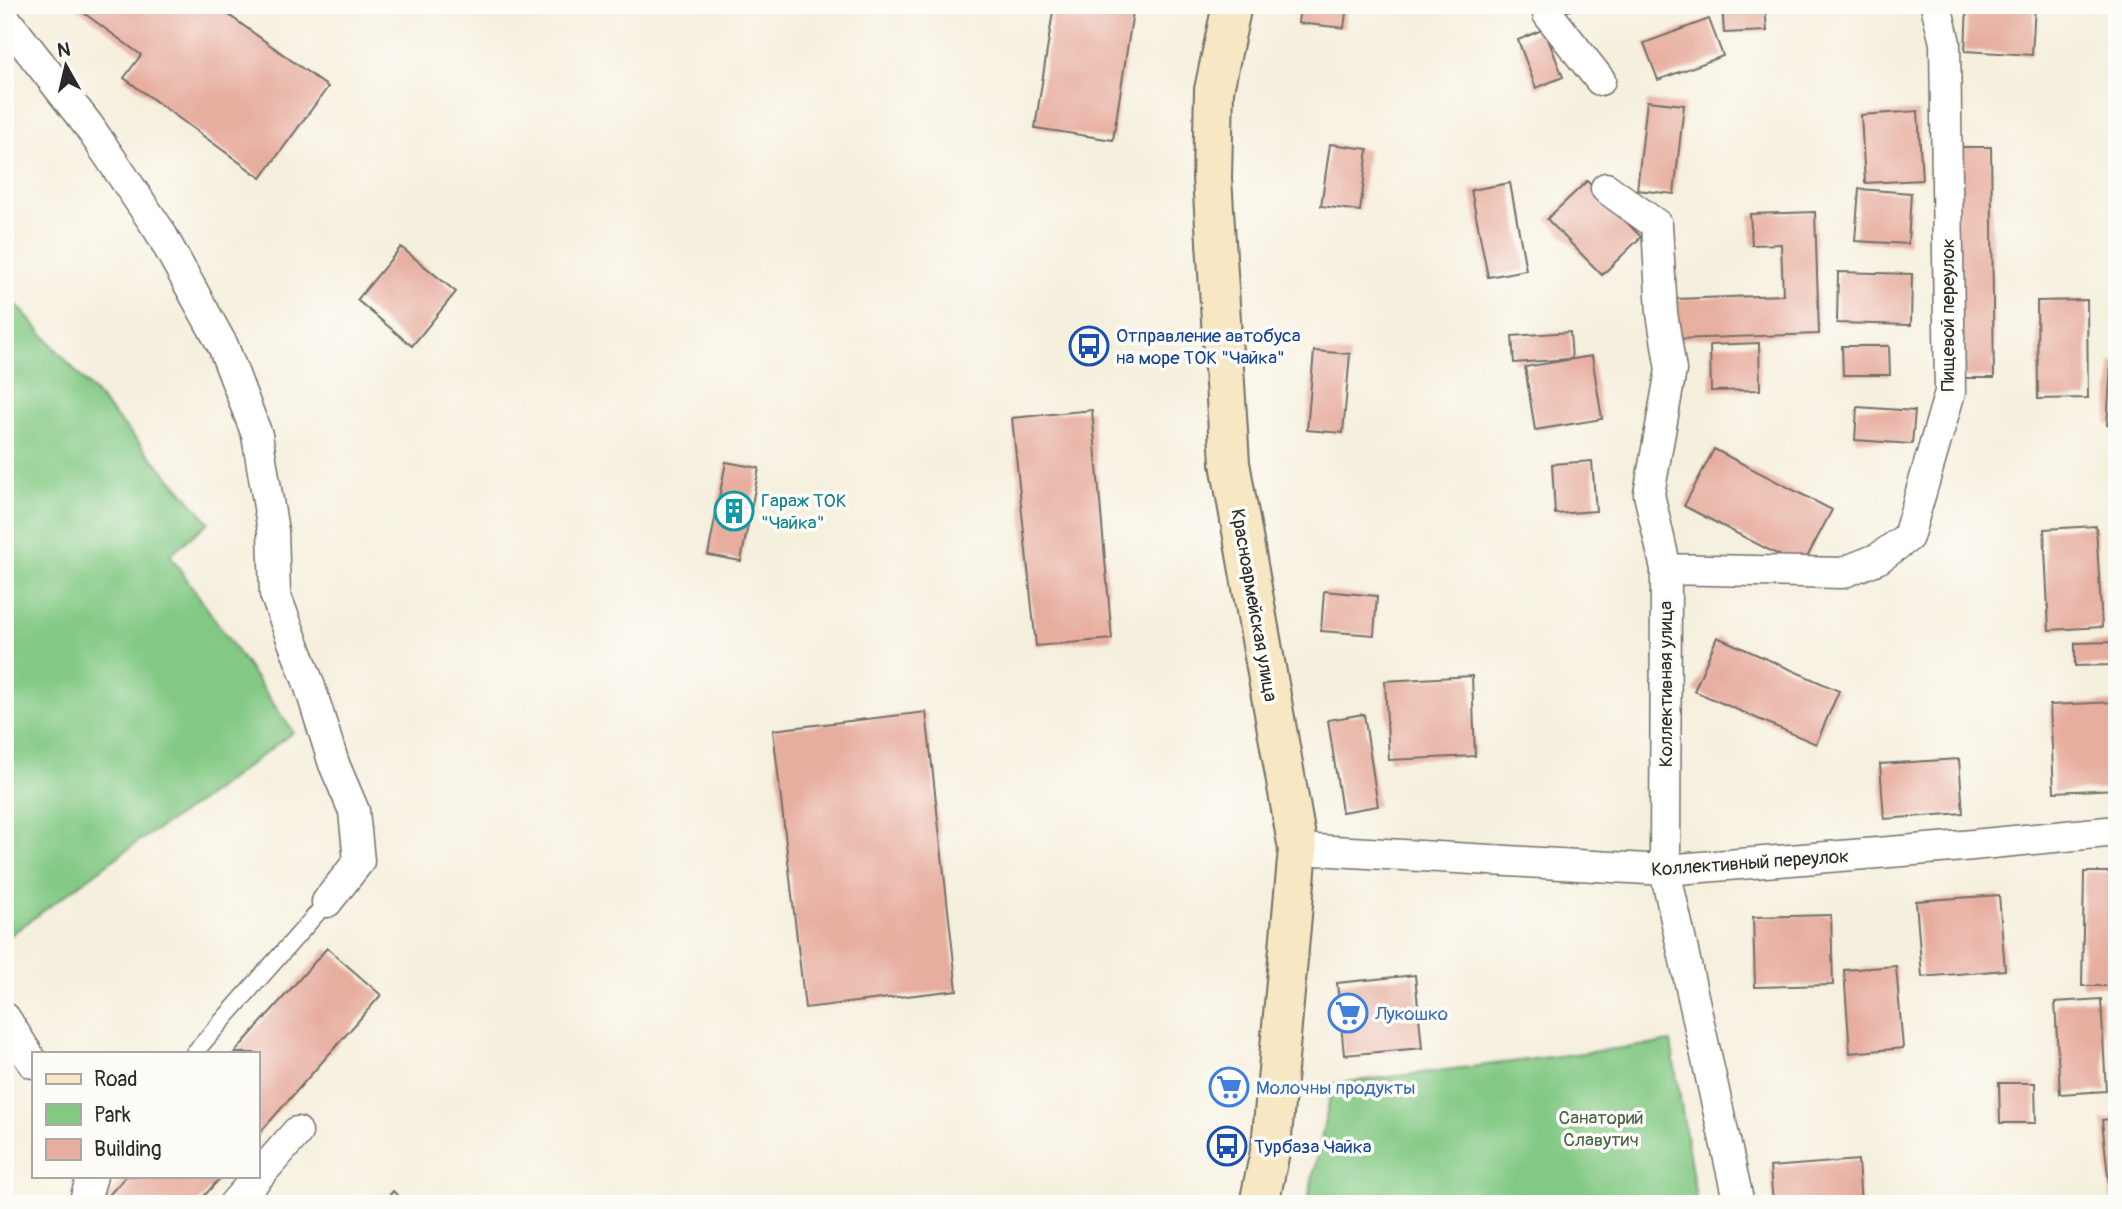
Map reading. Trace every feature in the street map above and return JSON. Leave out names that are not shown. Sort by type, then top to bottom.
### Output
[{"type":"main road","name":"Красноармейская улица","points":[[1232,5],[1214,90],[1212,178],[1230,463],[1298,849],[1271,1147],[1259,1204]]},
{"type":"street","points":[[1546,5],[1548,14],[1600,80]]},
{"type":"street","name":"Пищевой переулок","points":[[1666,569],[1842,573],[1879,558],[1908,537],[1950,392],[1945,43],[1936,5]]},
{"type":"street","points":[[5,19],[88,125],[159,230],[223,346],[257,435],[274,531],[275,594],[309,684],[334,764],[354,811],[359,861],[327,902]]},
{"type":"street","name":"Коллективная улица","points":[[1606,188],[1657,225],[1662,313],[1671,370],[1648,494],[1666,569],[1665,870],[1739,1204]]},
{"type":"street","name":"Коллективный переулок","points":[[1298,849],[1665,870],[2117,831]]},
{"type":"street","points":[[5,1018],[32,1061]]},
{"type":"street","points":[[259,1175],[297,1132]]},
{"type":"street","points":[[84,1204],[91,1178]]},
{"type":"street","points":[[234,1204],[257,1178]]},
{"type":"lane","points":[[195,1052],[327,902]]},
{"type":"green space","points":[[16,304],[209,522],[170,555],[293,732],[201,801],[139,841],[5,939],[5,311]]},
{"type":"green space","name":"Санаторий Славутич","points":[[1671,1042],[1697,1204],[1307,1204],[1333,1084]]},
{"type":"building","points":[[73,5],[215,5],[328,87],[261,178],[124,78],[141,55]]},
{"type":"building","points":[[1054,5],[1134,5],[1113,140],[1035,128]]},
{"type":"building","points":[[1300,5],[1347,5],[1344,28],[1298,23]]},
{"type":"building","points":[[1566,5],[1583,5],[1583,6],[1568,11]]},
{"type":"building","points":[[1722,5],[1765,5],[1767,31],[1724,33]]},
{"type":"building","points":[[1967,5],[2035,5],[2032,55],[1965,51]]},
{"type":"building","points":[[1709,19],[1723,56],[1658,80],[1644,43]]},
{"type":"building","points":[[1544,29],[1563,77],[1536,88],[1518,40]]},
{"type":"building","points":[[1647,101],[1684,105],[1674,194],[1637,190]]},
{"type":"building","points":[[1918,111],[1922,180],[1865,183],[1861,115]]},
{"type":"building","points":[[1330,144],[1368,149],[1360,211],[1321,206]]},
{"type":"building","points":[[1956,147],[1991,147],[1994,378],[1959,378]]},
{"type":"building","points":[[1587,181],[1641,237],[1602,275],[1547,219]]},
{"type":"building","points":[[1510,183],[1526,270],[1488,277],[1471,190]]},
{"type":"building","points":[[1859,189],[1911,193],[1908,244],[1855,241]]},
{"type":"building","points":[[1815,212],[1819,334],[1677,339],[1676,299],[1783,295],[1781,244],[1752,245],[1750,214]]},
{"type":"building","points":[[401,247],[456,292],[412,346],[357,300]]},
{"type":"building","points":[[1838,272],[1912,274],[1911,325],[1837,323]]},
{"type":"building","points":[[2087,300],[2088,398],[2038,399],[2037,301]]},
{"type":"building","points":[[1570,332],[1572,359],[1514,363],[1512,336]]},
{"type":"building","points":[[1759,343],[1760,390],[1711,391],[1710,345]]},
{"type":"building","points":[[1842,346],[1889,346],[1890,375],[1843,375]]},
{"type":"building","points":[[1314,351],[1350,354],[1343,433],[1307,430]]},
{"type":"building","points":[[1592,356],[1602,419],[1535,430],[1525,367]]},
{"type":"building","points":[[2111,362],[2117,363],[2117,426],[2107,425]]},
{"type":"building","points":[[1857,407],[1915,411],[1912,444],[1855,440]]},
{"type":"building","points":[[1092,410],[1112,639],[1036,646],[1012,418]]},
{"type":"building","points":[[1714,449],[1832,510],[1802,567],[1684,506]]},
{"type":"building","points":[[1592,461],[1596,511],[1555,514],[1552,464]]},
{"type":"building","name":"Гараж ТОК \"Чайка\"","points":[[726,462],[759,468],[741,561],[708,555]]},
{"type":"building","points":[[2096,526],[2102,627],[2049,630],[2044,529]]},
{"type":"building","points":[[1324,591],[1377,596],[1374,635],[1321,631]]},
{"type":"building","points":[[1717,637],[1839,691],[1816,744],[1694,691]]},
{"type":"building","points":[[2111,642],[2112,665],[2075,666],[2075,643]]},
{"type":"building","points":[[1472,676],[1475,756],[1389,760],[1385,681]]},
{"type":"building","points":[[2116,702],[2117,789],[2054,792],[2050,705]]},
{"type":"building","points":[[926,712],[957,990],[805,1008],[773,730]]},
{"type":"building","points":[[1364,714],[1378,806],[1342,812],[1328,720]]},
{"type":"building","points":[[1959,759],[1963,813],[1884,819],[1880,764]]},
{"type":"building","points":[[2084,872],[2117,872],[2117,986],[2082,986]]},
{"type":"building","points":[[1999,895],[2005,970],[1922,977],[1916,901]]},
{"type":"building","points":[[1831,915],[1833,985],[1755,987],[1753,917]]},
{"type":"building","points":[[327,948],[381,995],[259,1134],[259,1052],[235,1052]]},
{"type":"building","points":[[1896,966],[1903,1048],[1850,1053],[1844,970]]},
{"type":"building","points":[[1415,975],[1422,1048],[1344,1055],[1337,983]]},
{"type":"building","points":[[2101,999],[2106,1091],[2060,1094],[2055,1002]]},
{"type":"building","points":[[1999,1083],[2035,1083],[2036,1123],[2000,1123]]},
{"type":"building","points":[[2117,1118],[2117,1204],[2111,1204],[2102,1120]]},
{"type":"building","points":[[1858,1160],[1861,1204],[1773,1204],[1770,1167]]},
{"type":"building","points":[[124,1178],[220,1178],[197,1204],[101,1204]]},
{"type":"building","points":[[393,1191],[407,1204],[382,1204]]},
{"type":"place","name":"Отправление автобуса на море ТОК \"Чайка\"","points":[[1089,346]]},
{"type":"place","name":"Гараж ТОК \"Чайка\"","points":[[734,511]]},
{"type":"place","name":"Лукошко","points":[[1348,1013]]},
{"type":"place","name":"Молочны продукты","points":[[1229,1087]]},
{"type":"place","name":"Турбаза Чайка","points":[[1227,1146]]}]
